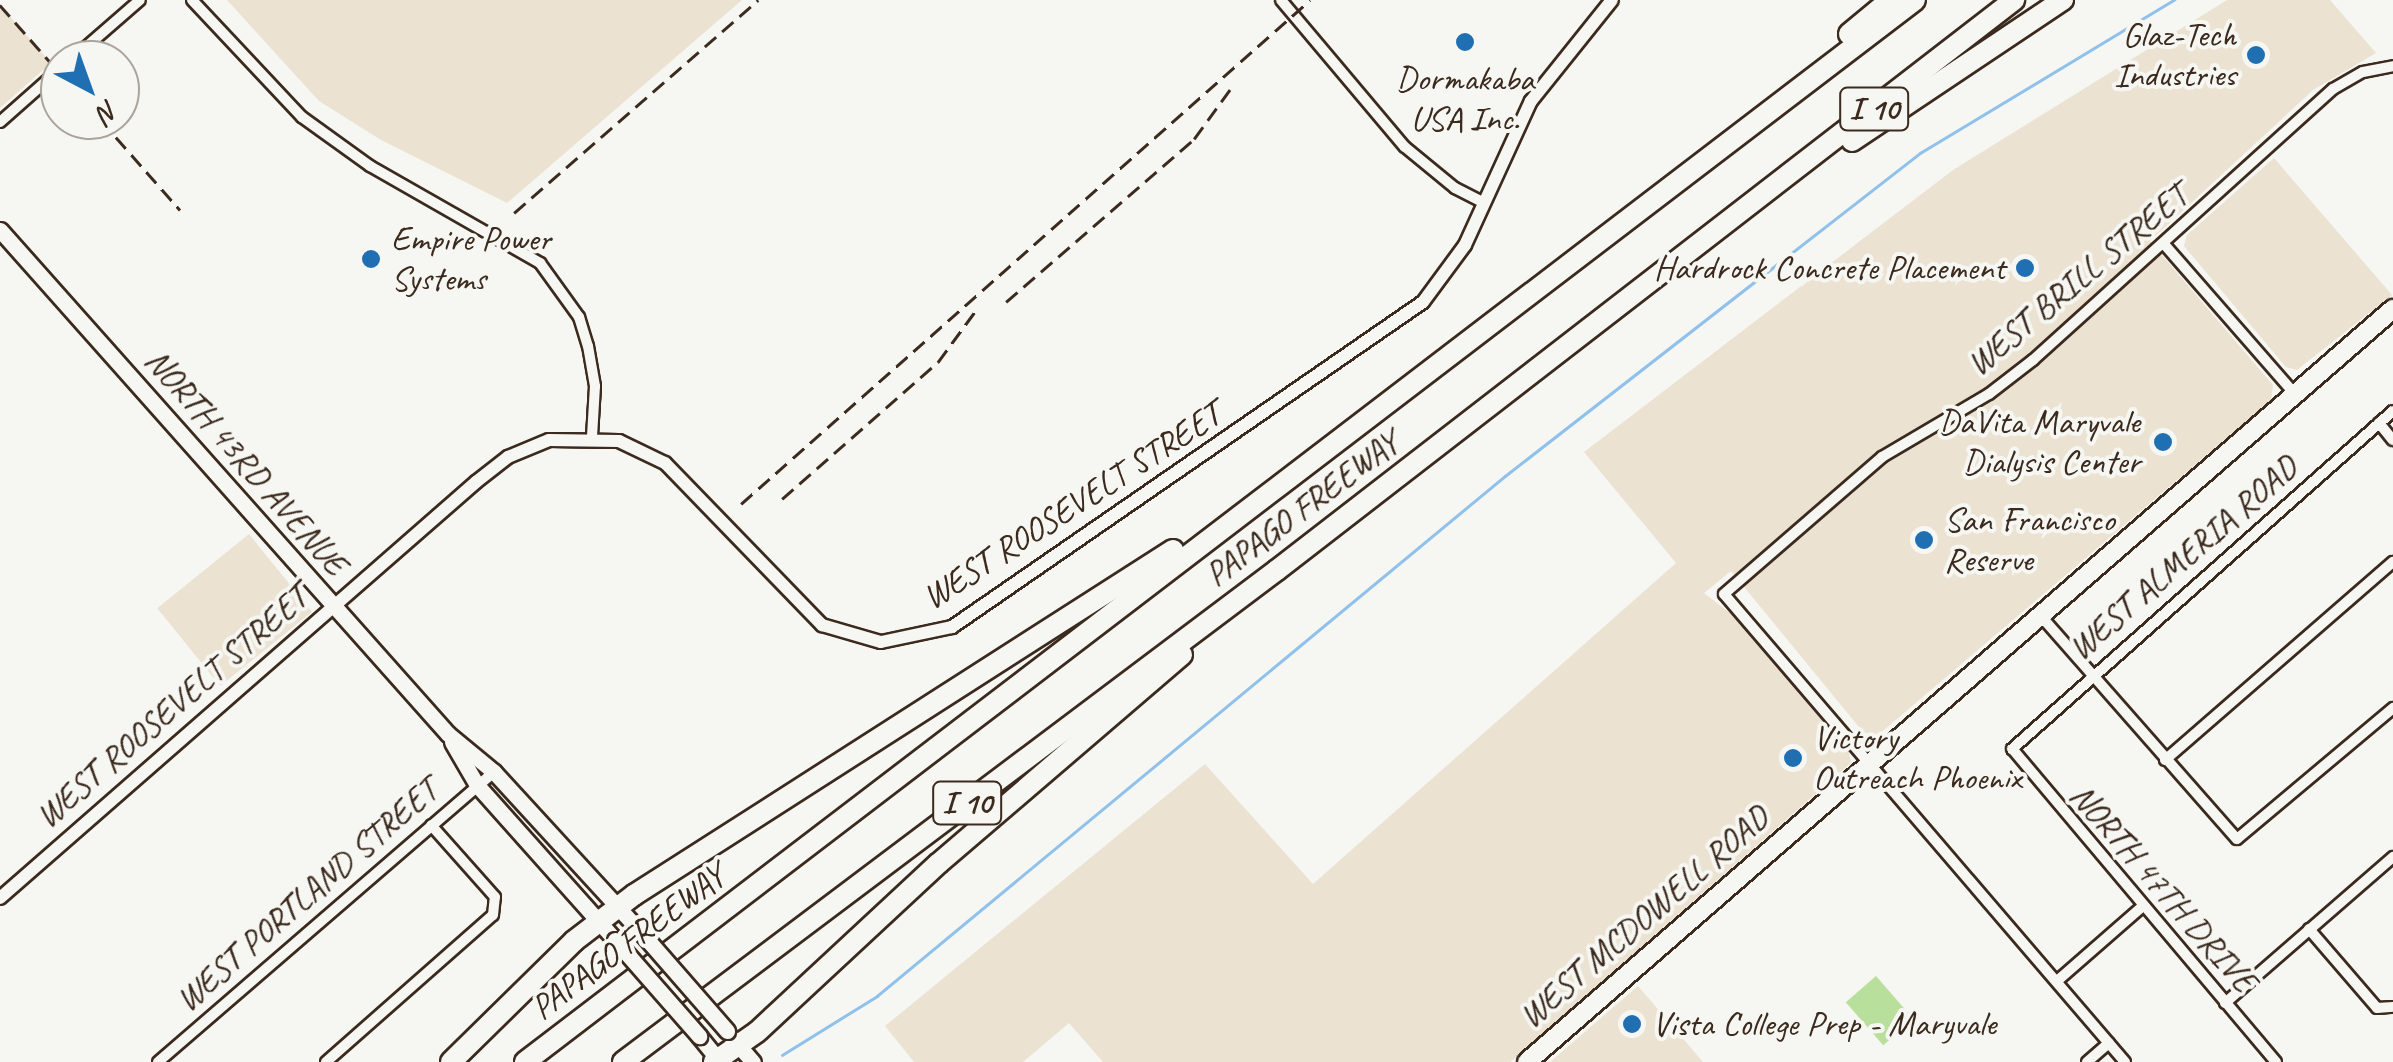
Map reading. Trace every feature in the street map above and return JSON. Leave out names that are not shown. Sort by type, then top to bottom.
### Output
[{"type":"highway","points":[[1692,167],[1890,0]]},
{"type":"highway","name":"PAPAGO FREEWAY","points":[[526,1062],[1915,0]]},
{"type":"highway","name":"PAPAGO FREEWAY","points":[[623,1062],[1276,570],[2014,0]]},
{"type":"highway","points":[[1734,219],[2063,0]]},
{"type":"highway","points":[[451,1062],[618,906],[1272,488]]},
{"type":"highway","points":[[715,1057],[732,1037],[757,1032],[1276,570]]},
{"type":"main road","name":"NORTH 43RD AVENUE","points":[[0,230],[448,734],[494,772],[618,906],[753,1062]]},
{"type":"main road","name":"WEST MCDOWELL ROAD","points":[[1527,1062],[2393,309]]},
{"type":"main road","name":"NORTH 43RD AVENUE","points":[[448,734],[477,785],[715,1057]]},
{"type":"street","points":[[94,40],[140,0]]},
{"type":"street","points":[[192,0],[302,118],[370,166],[540,263],[579,317],[588,346],[595,386],[592,436]]},
{"type":"street","points":[[1280,0],[1405,147],[1454,188],[1484,202]]},
{"type":"street","name":"WEST ROOSEVELT STREET","points":[[0,898],[508,457],[549,440],[592,436],[641,449],[682,478],[784,592],[822,625],[881,642],[933,634],[972,614],[1391,330],[1448,272],[1531,101],[1612,0]]},
{"type":"street","name":"WEST BRILL STREET","points":[[1872,761],[1724,594],[1882,457],[1994,390],[2164,244],[2333,89],[2363,72],[2393,66]]},
{"type":"street","points":[[0,122],[40,87]]},
{"type":"street","points":[[2164,244],[2295,394]]},
{"type":"street","name":"WEST ALMERIA ROAD","points":[[2012,749],[2092,674],[2393,412]]},
{"type":"street","points":[[2379,424],[2393,440]]},
{"type":"street","points":[[2165,760],[2393,562]]},
{"type":"street","points":[[2040,615],[2238,840],[2393,708]]},
{"type":"street","name":"NORTH 47TH DRIVE","points":[[2012,749],[2276,1062]]},
{"type":"street","points":[[1872,761],[2125,1062]]},
{"type":"street","name":"WEST PORTLAND STREET","points":[[158,1062],[494,772]]},
{"type":"street","points":[[326,1062],[495,910],[495,898],[431,824]]},
{"type":"street","points":[[2226,1003],[2393,856]]},
{"type":"street","points":[[2058,980],[2143,906]]},
{"type":"street","points":[[2309,929],[2389,1009]]},
{"type":"street","points":[[2087,1062],[2109,1043]]},
{"type":"shaded area","points":[[227,0],[742,0],[507,203],[381,140],[319,101]]},
{"type":"shaded area","points":[[2227,0],[2330,0],[2376,53],[2313,90],[2150,241],[2273,385],[2271,400],[1877,736],[1863,732],[1731,571],[1704,593],[1735,617],[1848,747],[1851,763],[1510,1062],[1103,1062],[1069,1023],[1023,1062],[914,1062],[885,1026],[1205,764],[1313,884],[1676,563],[1584,452],[1953,170]]},
{"type":"shaded area","points":[[0,5],[40,50],[40,73],[0,108]]},
{"type":"shaded area","points":[[2274,158],[2392,295],[2297,370],[2286,367],[2184,246],[2187,235]]},
{"type":"shaded area","points":[[249,534],[312,612],[220,686],[157,608]]},
{"type":"shaded area","name":"Vista College Prep - Maryvale","points":[[1638,986],[1703,1062],[1550,1062]]},
{"type":"green space","points":[[1876,976],[1913,1019],[1883,1045],[1846,1002]]},
{"type":"waterway","points":[[782,1055],[877,996],[1505,476],[1920,153],[2174,0]]},
{"type":"railway","points":[[514,213],[758,0]]},
{"type":"railway","points":[[741,504],[1310,0]]},
{"type":"railway","points":[[0,5],[40,50]]},
{"type":"railway","points":[[1006,302],[1194,139],[1234,84]]},
{"type":"railway","points":[[119,140],[180,210]]},
{"type":"railway","points":[[782,499],[938,362],[976,310]]},
{"type":"place","name":"Dormakaba USA Inc.","points":[[1465,42]]},
{"type":"place","name":"Glaz-Tech Industries","points":[[2256,55]]},
{"type":"place","name":"Empire Power Systems","points":[[371,259]]},
{"type":"place","name":"Hardrock Concrete Placement","points":[[2025,268]]},
{"type":"place","name":"DaVita Maryvale Dialysis Center","points":[[2163,442]]},
{"type":"place","name":"San Francisco Reserve","points":[[1924,540]]},
{"type":"place","name":"Victory Outreach Phoenix","points":[[1793,758]]},
{"type":"place","name":"Vista College Prep - Maryvale","points":[[1632,1024]]}]
